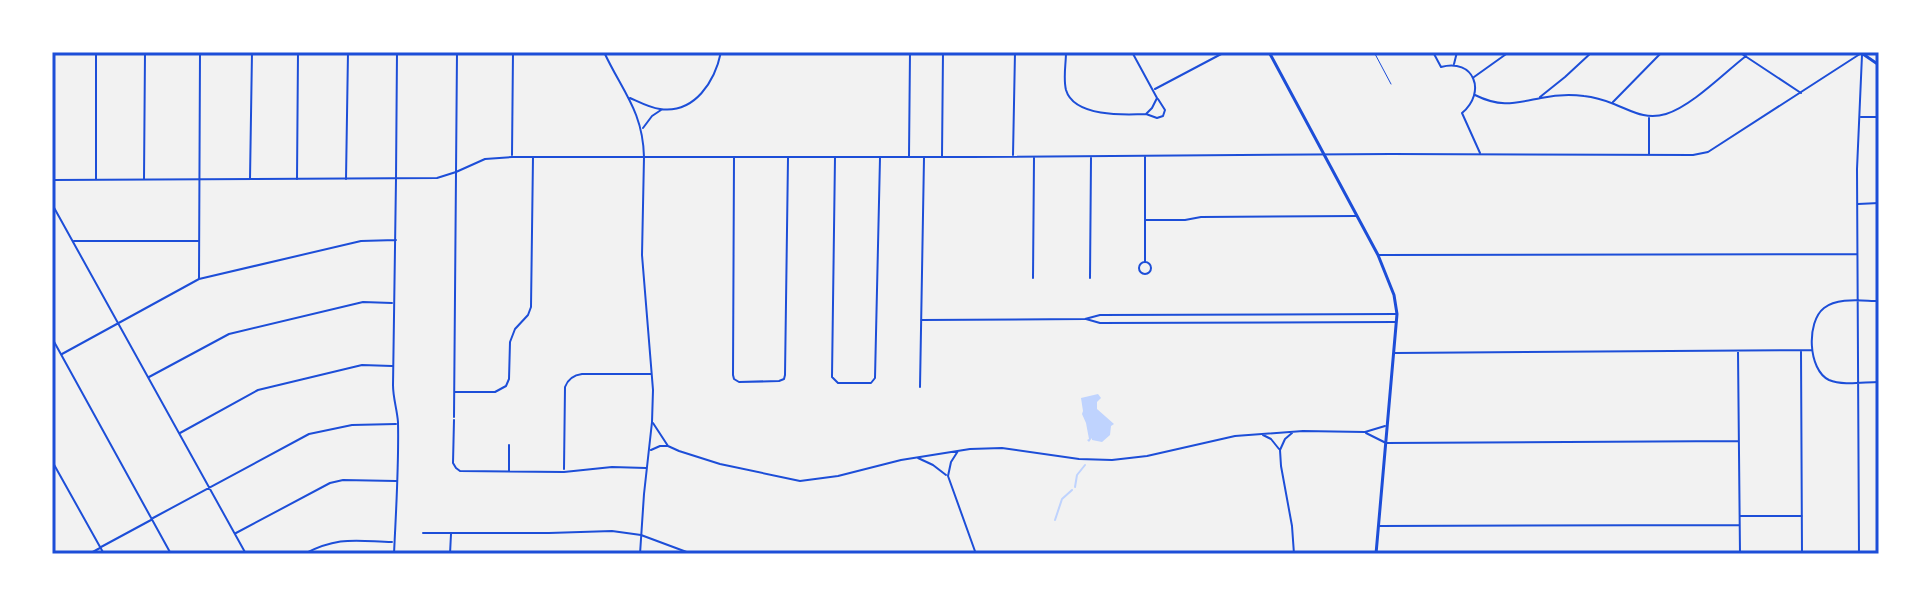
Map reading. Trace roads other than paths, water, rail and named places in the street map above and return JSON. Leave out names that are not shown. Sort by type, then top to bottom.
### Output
[{"type":"main road","points":[[1269,52],[1378,255],[1394,295],[1397,314],[1376,554]]},
{"type":"main road","points":[[1862,52],[1879,65]]},
{"type":"street","points":[[96,52],[96,180]]},
{"type":"street","points":[[144,180],[145,52]]},
{"type":"street","points":[[199,279],[200,52]]},
{"type":"street","points":[[250,179],[252,52]]},
{"type":"street","points":[[297,179],[298,52]]},
{"type":"street","points":[[346,179],[348,52]]},
{"type":"street","points":[[394,554],[398,424],[393,395],[397,52]]},
{"type":"street","points":[[457,52],[453,463],[463,472],[646,468]]},
{"type":"street","points":[[512,157],[513,52]]},
{"type":"street","points":[[604,52],[630,98],[642,131],[644,157],[642,258],[652,374],[652,422],[640,554]]},
{"type":"street","points":[[642,131],[648,120],[662,110],[686,105],[697,99],[712,78],[721,52]]},
{"type":"street","points":[[909,157],[910,52]]},
{"type":"street","points":[[942,157],[943,52]]},
{"type":"street","points":[[1013,157],[1015,52]]},
{"type":"street","points":[[1066,52],[1066,87],[1074,101],[1098,113],[1163,116],[1165,110],[1132,52]]},
{"type":"street","points":[[1153,90],[1225,52]]},
{"type":"street","points":[[1433,52],[1441,67],[1454,65],[1473,77],[1475,95],[1462,113],[1481,155]]},
{"type":"street","points":[[1454,65],[1457,52]]},
{"type":"street","points":[[1473,77],[1509,52]]},
{"type":"street","points":[[1539,98],[1592,52]]},
{"type":"street","points":[[1612,103],[1662,52]]},
{"type":"street","points":[[1739,52],[1801,93]]},
{"type":"street","points":[[52,180],[437,178],[485,159],[533,156],[1693,155],[1708,152],[1862,52]]},
{"type":"street","points":[[1859,554],[1857,204],[1862,52]]},
{"type":"street","points":[[1475,95],[1504,104],[1557,95],[1585,96],[1649,117],[1667,114],[1681,107],[1746,56]]},
{"type":"street","points":[[1555,86],[1557,95]]},
{"type":"street","points":[[630,98],[662,110]]},
{"type":"street","points":[[1146,114],[1157,98]]},
{"type":"street","points":[[1649,117],[1649,154]]},
{"type":"street","points":[[1859,117],[1879,117]]},
{"type":"street","points":[[454,392],[497,392],[508,383],[510,342],[515,329],[531,307],[533,156]]},
{"type":"street","points":[[1145,156],[1145,261]]},
{"type":"street","points":[[734,157],[733,375],[739,382],[779,381],[785,375],[788,157]]},
{"type":"street","points":[[835,157],[832,377],[838,383],[871,383],[875,378],[880,157]]},
{"type":"street","points":[[920,387],[924,157]]},
{"type":"street","points":[[1033,278],[1034,157]]},
{"type":"street","points":[[1090,278],[1091,157]]},
{"type":"street","points":[[1857,204],[1879,203]]},
{"type":"street","points":[[52,204],[246,554]]},
{"type":"street","points":[[1145,220],[1357,216]]},
{"type":"street","points":[[61,355],[199,279],[361,241],[396,240]]},
{"type":"street","points":[[73,241],[199,241]]},
{"type":"street","points":[[1378,255],[1857,254]]},
{"type":"street","points":[[1879,301],[1836,303],[1822,310],[1816,317],[1812,350],[1816,367],[1826,378],[1879,382]]},
{"type":"street","points":[[148,378],[229,334],[363,302],[394,303]]},
{"type":"street","points":[[1348,314],[1348,322]]},
{"type":"street","points":[[921,320],[1085,319],[1100,315],[1397,314]]},
{"type":"street","points":[[1233,315],[1233,322]]},
{"type":"street","points":[[1085,319],[1100,323],[1396,322]]},
{"type":"street","points":[[52,338],[171,554]]},
{"type":"street","points":[[1394,353],[1812,350]]},
{"type":"street","points":[[1738,351],[1740,554]]},
{"type":"street","points":[[1801,351],[1802,554]]},
{"type":"street","points":[[179,433],[258,390],[362,365],[393,366]]},
{"type":"street","points":[[564,472],[565,387],[569,381],[579,375],[652,374]]},
{"type":"street","points":[[652,422],[668,446]]},
{"type":"street","points":[[89,554],[309,434],[352,425],[398,424]]},
{"type":"street","points":[[648,452],[668,446],[720,464],[800,481],[958,450],[1002,448],[1079,459],[1119,459],[1143,457],[1216,439],[1259,433],[1365,432],[1387,426]]},
{"type":"street","points":[[1294,431],[1285,439],[1280,450],[1294,554]]},
{"type":"street","points":[[1365,432],[1386,443],[1739,441]]},
{"type":"street","points":[[1259,433],[1271,439],[1280,450]]},
{"type":"street","points":[[509,445],[509,472]]},
{"type":"street","points":[[958,450],[948,476],[976,554]]},
{"type":"street","points":[[917,457],[948,476]]},
{"type":"street","points":[[52,461],[104,554]]},
{"type":"street","points":[[235,534],[330,483],[343,480],[396,481]]},
{"type":"street","points":[[1739,516],[1802,516]]},
{"type":"street","points":[[1378,526],[1739,525]]},
{"type":"street","points":[[423,533],[595,530],[641,535],[692,554]]},
{"type":"street","points":[[450,554],[451,533]]},
{"type":"street","points":[[305,554],[339,541],[394,542]]},
{"type":"lane","points":[[1374,52],[1391,84]]},
{"type":"water","points":[[1098,394],[1101,398],[1097,409],[1114,424],[1110,435],[1102,442],[1092,438],[1089,442],[1081,398]]},
{"type":"waterway","points":[[1075,487],[1077,475],[1085,465]]},
{"type":"waterway","points":[[1055,520],[1062,499],[1072,490]]}]
